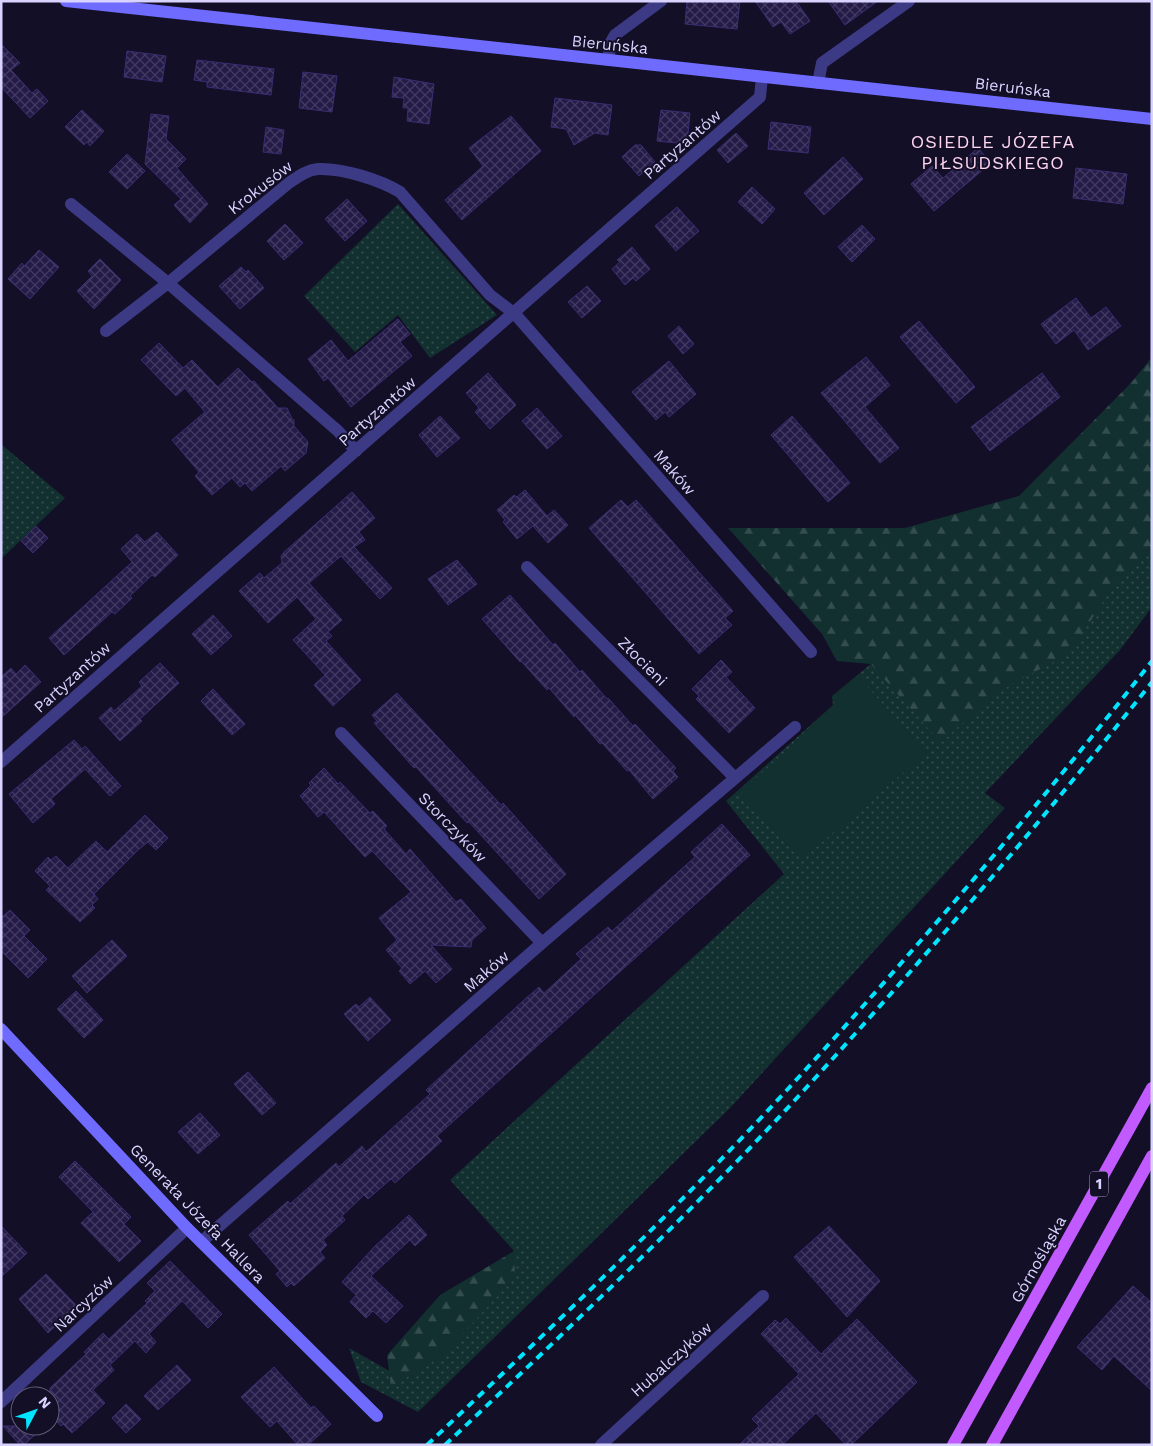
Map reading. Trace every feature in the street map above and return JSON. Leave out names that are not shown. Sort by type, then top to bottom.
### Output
[{"type":"main road","name":"Górnośląska","points":[[953,1445],[1152,1088]]},
{"type":"main road","name":"1","points":[[992,1445],[1152,1156]]},
{"type":"street","name":"Bieruńska","points":[[66,1],[273,26],[1152,119]]},
{"type":"street","points":[[608,60],[611,42],[615,35],[661,1]]},
{"type":"street","points":[[818,83],[822,63],[909,1]]},
{"type":"street","name":"Partyzantów","points":[[1,762],[232,558],[515,314],[760,97],[762,77]]},
{"type":"street","name":"Krokusów","points":[[106,332],[290,182],[304,172],[319,169],[370,177],[400,192],[490,295],[515,314]]},
{"type":"street","points":[[71,204],[168,283],[338,431],[356,451]]},
{"type":"street","name":"Maków","points":[[515,314],[811,652]]},
{"type":"street","name":"Złocieni","points":[[527,567],[735,778]]},
{"type":"street","name":"Maków","points":[[201,1242],[542,944],[795,727]]},
{"type":"street","name":"Storczyków","points":[[341,733],[542,944]]},
{"type":"street","name":"Generała Józefa Hallera","points":[[2,1032],[187,1228],[377,1416]]},
{"type":"street","name":"Narcyzów","points":[[1,1402],[187,1228]]},
{"type":"street","name":"Hubalczyków","points":[[601,1445],[763,1296]]},
{"type":"green space","points":[[398,204],[497,315],[430,358],[398,315],[355,352],[304,296]]},
{"type":"green space","points":[[1152,357],[1152,552],[1119,577],[1069,654],[1011,684],[954,730],[941,743],[871,664],[837,661],[822,634],[728,528],[905,528],[1019,496],[1131,383]]},
{"type":"green space","points":[[1152,431],[1152,607],[1120,650],[985,793],[1005,808],[730,1108],[418,1412],[361,1382],[349,1348],[393,1373],[514,1251],[450,1180],[784,874],[726,801],[833,705],[832,696]]},
{"type":"green space","points":[[1,444],[65,498],[1,559]]},
{"type":"green space","points":[[858,676],[926,753],[802,859],[741,792],[835,706],[835,696]]},
{"type":"green space","points":[[514,1251],[515,1277],[442,1356],[391,1387],[387,1355],[440,1295]]},
{"type":"building","points":[[687,1],[740,1],[737,29],[685,24]]},
{"type":"building","points":[[755,1],[796,1],[810,21],[790,34],[781,22],[773,27]]},
{"type":"building","points":[[828,1],[878,1],[845,25]]},
{"type":"building","points":[[1,44],[20,63],[11,70],[32,93],[37,89],[48,101],[30,118],[1,87]]},
{"type":"building","points":[[127,51],[166,56],[162,82],[124,77]]},
{"type":"building","points":[[197,60],[274,69],[271,95],[207,87],[207,82],[194,80]]},
{"type":"building","points":[[303,72],[337,76],[332,112],[299,108]]},
{"type":"building","points":[[394,77],[434,84],[429,124],[407,121],[408,108],[403,108],[404,98],[392,97]]},
{"type":"building","points":[[555,98],[612,105],[608,135],[595,133],[574,145],[566,129],[551,127]]},
{"type":"building","points":[[82,110],[104,131],[90,146],[87,142],[84,145],[65,127]]},
{"type":"building","points":[[661,110],[690,113],[687,144],[657,141]]},
{"type":"building","points":[[151,114],[169,116],[166,139],[186,159],[177,168],[208,204],[190,223],[174,205],[181,199],[145,164]]},
{"type":"building","points":[[511,116],[541,151],[462,220],[445,200],[483,166],[469,148]]},
{"type":"building","points":[[771,122],[811,127],[808,153],[768,149]]},
{"type":"building","points":[[266,127],[284,130],[281,154],[263,152]]},
{"type":"building","points":[[736,133],[748,146],[728,163],[717,150]]},
{"type":"building","points":[[635,145],[641,145],[655,162],[639,176],[622,157]]},
{"type":"building","points":[[978,148],[991,163],[934,211],[911,184],[932,166],[943,178]]},
{"type":"building","points":[[127,154],[145,171],[127,189],[109,172]]},
{"type":"building","points":[[843,157],[863,179],[824,215],[804,193]]},
{"type":"building","points":[[1076,168],[1127,174],[1123,204],[1073,198]]},
{"type":"building","points":[[752,187],[775,209],[762,224],[738,202]]},
{"type":"building","points":[[347,199],[367,221],[345,241],[325,219]]},
{"type":"building","points":[[677,207],[699,231],[676,251],[655,226]]},
{"type":"building","points":[[285,224],[303,243],[284,260],[267,241]]},
{"type":"building","points":[[862,225],[875,239],[852,262],[838,247]]},
{"type":"building","points":[[632,247],[650,269],[636,281],[633,278],[625,285],[612,269],[620,262],[617,260]]},
{"type":"building","points":[[39,250],[59,267],[30,299],[8,279],[22,263],[24,266]]},
{"type":"building","points":[[100,259],[121,280],[94,309],[77,291],[92,276],[88,271]]},
{"type":"building","points":[[241,267],[246,272],[248,270],[264,288],[240,309],[219,286]]},
{"type":"building","points":[[587,286],[601,301],[582,318],[568,302]]},
{"type":"building","points":[[1076,298],[1091,318],[1106,307],[1121,326],[1088,350],[1074,330],[1056,344],[1041,324]]},
{"type":"building","points":[[398,319],[410,334],[400,342],[412,356],[351,407],[328,378],[324,381],[308,359],[331,340],[348,361]]},
{"type":"building","points":[[919,321],[975,387],[956,403],[900,337]]},
{"type":"building","points":[[679,326],[694,344],[683,354],[668,336]]},
{"type":"building","points":[[159,343],[183,368],[192,360],[218,387],[238,368],[252,382],[254,381],[278,408],[287,408],[294,420],[294,426],[308,442],[306,453],[285,471],[281,466],[252,491],[245,483],[240,487],[232,478],[212,495],[195,476],[199,472],[172,440],[205,412],[185,388],[176,396],[141,360]]},
{"type":"building","points":[[866,357],[890,385],[865,407],[899,448],[880,463],[821,393]]},
{"type":"building","points":[[669,361],[696,394],[669,417],[665,412],[656,420],[632,392]]},
{"type":"building","points":[[488,373],[516,405],[490,429],[475,412],[479,408],[466,393]]},
{"type":"building","points":[[1042,373],[1060,397],[990,451],[971,427]]},
{"type":"building","points":[[537,408],[562,436],[547,449],[522,421]]},
{"type":"building","points":[[440,416],[460,438],[437,457],[419,435]]},
{"type":"building","points":[[792,416],[850,483],[828,502],[771,435]]},
{"type":"building","points":[[525,490],[547,516],[554,510],[568,525],[548,543],[533,526],[517,539],[503,522],[505,520],[497,510],[514,495],[517,497]]},
{"type":"building","points":[[352,492],[375,518],[359,532],[365,540],[354,547],[392,588],[380,599],[341,556],[309,583],[342,620],[328,632],[332,636],[326,641],[361,680],[333,706],[314,685],[325,675],[293,640],[316,619],[297,597],[268,623],[239,591],[260,573],[264,578],[282,563],[281,556],[284,552]]},
{"type":"building","points":[[621,500],[628,507],[636,500],[733,611],[725,618],[732,625],[699,654],[589,528]]},
{"type":"building","points":[[36,526],[48,538],[33,553],[21,541]]},
{"type":"building","points":[[157,532],[178,555],[155,577],[152,575],[130,596],[132,598],[115,614],[112,612],[64,655],[49,638],[132,562],[121,549],[137,534],[145,542]]},
{"type":"building","points":[[457,560],[477,584],[448,605],[428,579]]},
{"type":"building","points":[[510,595],[553,645],[555,643],[580,672],[582,670],[607,699],[633,726],[635,724],[676,768],[673,771],[678,777],[653,799],[629,770],[627,771],[602,743],[600,744],[549,688],[547,690],[482,619]]},
{"type":"building","points":[[213,615],[232,636],[211,655],[192,634]]},
{"type":"building","points":[[721,660],[732,672],[726,677],[755,708],[729,733],[696,699],[699,696],[692,689]]},
{"type":"building","points":[[160,663],[179,683],[140,719],[142,721],[120,741],[99,718],[111,707],[114,711],[142,686],[139,682]]},
{"type":"building","points":[[25,665],[41,682],[1,718],[1,677],[11,668],[16,674]]},
{"type":"building","points":[[213,689],[245,724],[232,735],[201,701]]},
{"type":"building","points":[[397,693],[501,805],[503,803],[566,874],[539,899],[469,822],[467,823],[416,767],[414,768],[374,723],[377,721],[372,715]]},
{"type":"building","points":[[74,740],[82,749],[85,746],[121,786],[110,796],[85,769],[51,799],[55,804],[33,823],[9,794]]},
{"type":"building","points":[[324,768],[338,784],[340,782],[370,813],[373,811],[387,826],[384,829],[406,854],[410,849],[456,902],[461,899],[486,928],[472,940],[471,947],[431,945],[452,969],[436,983],[425,971],[410,984],[399,971],[402,968],[386,950],[397,940],[379,918],[411,892],[372,851],[365,857],[324,812],[318,817],[300,796],[311,785],[309,783]]},
{"type":"building","points":[[145,815],[168,838],[156,850],[148,842],[138,850],[94,894],[98,899],[92,905],[95,908],[80,922],[46,890],[50,886],[35,871],[48,857],[51,860],[56,856],[68,868],[96,841],[107,852]]},
{"type":"building","points":[[722,824],[750,855],[437,1136],[442,1141],[395,1183],[391,1179],[368,1199],[364,1195],[342,1216],[345,1220],[323,1240],[327,1245],[320,1252],[325,1258],[294,1286],[291,1283],[287,1287],[276,1274],[280,1271],[249,1235],[288,1201],[290,1204],[336,1163],[339,1167],[362,1146],[366,1152],[430,1094],[426,1090],[524,1000],[539,987],[544,993],[581,959],[576,954],[608,927],[612,931],[695,857],[691,852]]},
{"type":"building","points":[[10,910],[30,930],[24,936],[47,959],[28,978],[1,951],[1,918]]},
{"type":"building","points":[[112,940],[127,956],[87,993],[72,976]]},
{"type":"building","points":[[76,991],[103,1020],[84,1038],[57,1009]]},
{"type":"building","points":[[370,997],[391,1020],[368,1041],[344,1014],[356,1004],[359,1007]]},
{"type":"building","points":[[248,1072],[276,1103],[262,1115],[234,1084]]},
{"type":"building","points":[[200,1113],[220,1135],[198,1154],[178,1132]]},
{"type":"building","points":[[75,1161],[131,1217],[124,1224],[141,1241],[119,1262],[81,1223],[93,1212],[59,1177]]},
{"type":"building","points":[[409,1215],[427,1235],[415,1246],[410,1240],[371,1276],[403,1306],[386,1323],[373,1311],[366,1318],[350,1302],[356,1295],[342,1282],[375,1246]]},
{"type":"building","points":[[1,1226],[27,1253],[1,1277]]},
{"type":"building","points":[[829,1226],[880,1281],[847,1317],[794,1257]]},
{"type":"building","points":[[170,1261],[222,1314],[208,1328],[182,1301],[149,1334],[156,1342],[146,1353],[135,1341],[110,1365],[114,1370],[93,1390],[105,1403],[72,1433],[63,1424],[60,1425],[60,1386],[52,1386],[86,1354],[84,1352],[103,1333],[109,1339],[147,1303],[145,1301],[155,1291],[147,1283]]},
{"type":"building","points":[[46,1274],[77,1306],[48,1333],[19,1299]]},
{"type":"building","points":[[1133,1286],[1152,1303],[1152,1391],[1114,1356],[1102,1370],[1077,1347]]},
{"type":"building","points":[[786,1318],[821,1354],[857,1319],[917,1382],[851,1445],[846,1445],[816,1413],[782,1445],[739,1445],[759,1426],[752,1419],[799,1374],[761,1334],[775,1320],[780,1324]]},
{"type":"building","points":[[177,1365],[191,1380],[158,1410],[144,1396]]},
{"type":"building","points":[[274,1367],[311,1408],[314,1406],[331,1424],[308,1445],[298,1445],[277,1421],[270,1427],[241,1397]]},
{"type":"building","points":[[126,1404],[141,1419],[126,1433],[112,1418]]},
{"type":"building","points":[[3,1426],[10,1426],[10,1434]]},
{"type":"building","points":[[12,1436],[33,1436],[24,1445],[20,1445]]},
{"type":"railway","points":[[427,1445],[654,1227],[786,1091],[974,879],[1152,661]]},
{"type":"railway","points":[[445,1445],[667,1232],[795,1100],[977,894],[1066,789],[1152,682]]},
{"type":"district","name":"OSIEDLE JÓZEFA PIŁSUDSKIEGO","points":[[993,152]]}]
